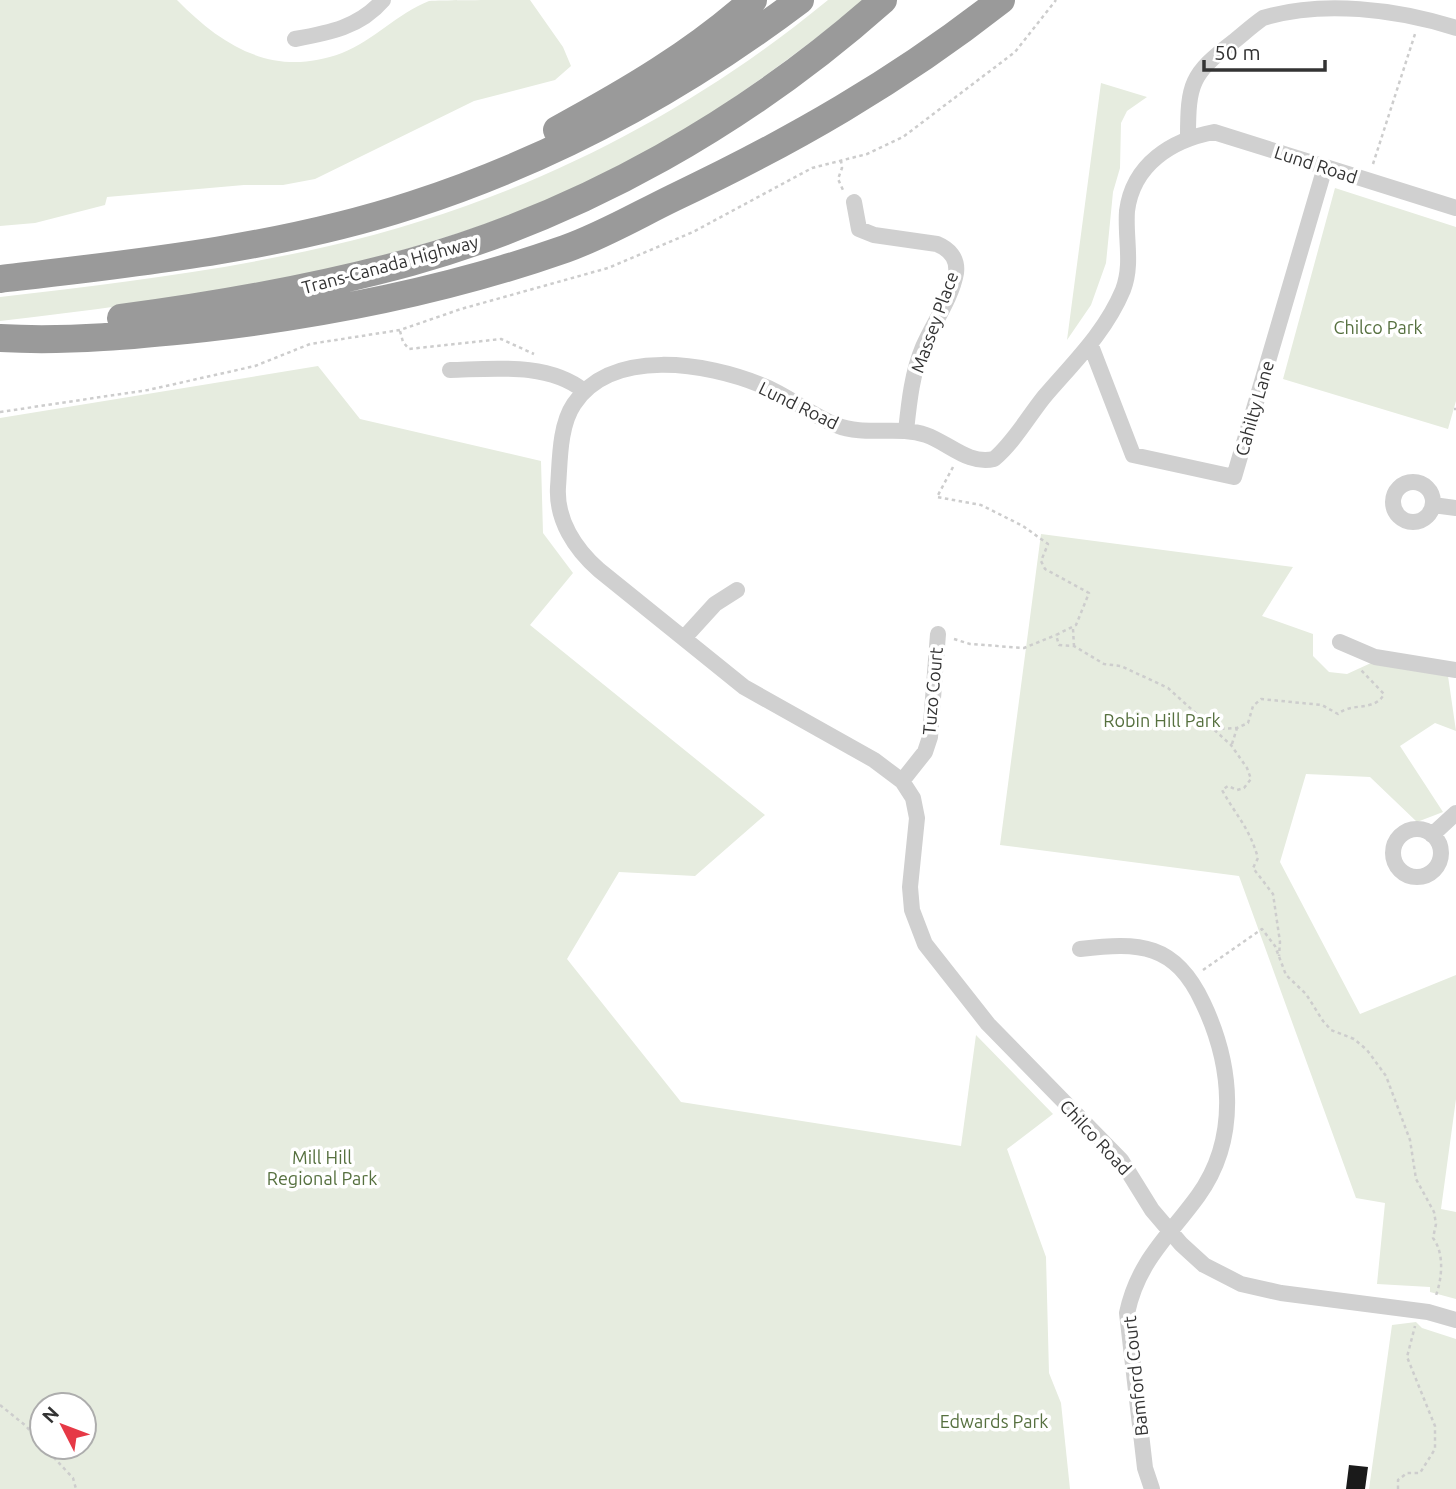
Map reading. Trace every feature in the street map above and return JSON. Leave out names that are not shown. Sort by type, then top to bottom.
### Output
[{"type":"highway","points":[[295,236],[466,170],[551,133],[675,62],[722,28],[753,0]]},
{"type":"highway","points":[[0,279],[146,261],[295,236],[412,205],[548,154],[622,118],[683,83],[800,0]]},
{"type":"highway","name":"Trans-Canada Highway","points":[[0,336],[294,291],[412,262],[491,236],[558,209],[680,148],[797,72],[883,0]]},
{"type":"highway","points":[[0,336],[53,341],[269,320],[372,303],[459,281],[567,248],[752,161],[853,105],[943,46],[1002,0]]},
{"type":"street","points":[[295,39],[334,32],[371,14],[383,0]]},
{"type":"street","points":[[1188,137],[1188,98],[1203,65],[1264,18],[1311,2],[1386,5],[1456,28]]},
{"type":"street","name":"Lund Road","points":[[584,391],[612,373],[637,368],[695,368],[764,386],[838,426],[859,431],[906,431],[937,439],[974,460],[994,459],[1091,346],[1123,289],[1129,262],[1127,212],[1133,189],[1146,166],[1166,148],[1188,137],[1214,132],[1456,208]]},
{"type":"street","name":"Cahilty Lane","points":[[1091,346],[1133,456],[1234,477],[1325,167]]},
{"type":"street","name":"Massey Place","points":[[854,202],[859,229],[874,235],[937,244],[946,248],[955,261],[956,273],[917,363],[906,431]]},
{"type":"street","points":[[450,370],[514,369],[549,375],[575,384],[584,391],[572,406],[564,436],[558,497],[565,524],[578,549],[588,561],[763,699],[874,760],[902,781]]},
{"type":"street","points":[[1433,505],[1456,508]]},
{"type":"street","points":[[684,638],[715,604],[737,590]]},
{"type":"street","name":"Tuzo Court","points":[[902,781],[920,759],[930,737],[938,634]]},
{"type":"street","points":[[1340,642],[1375,657],[1456,670]]},
{"type":"street","name":"Chilco Road","points":[[902,781],[913,798],[917,818],[910,887],[912,910],[925,944],[988,1024],[1121,1160],[1169,1232],[1204,1265],[1241,1284],[1281,1293],[1429,1312],[1456,1320]]},
{"type":"street","points":[[1432,835],[1456,813]]},
{"type":"street","name":"Bamford Court","points":[[1080,949],[1126,944],[1153,949],[1174,961],[1192,978],[1219,1044],[1228,1100],[1224,1135],[1214,1166],[1200,1194],[1146,1261],[1132,1288],[1127,1312],[1140,1431],[1152,1489]]},
{"type":"path","points":[[1368,181],[1421,17]]},
{"type":"path","points":[[841,160],[839,183],[854,202]]},
{"type":"path","points":[[400,330],[403,342],[409,349],[506,340],[546,362],[549,375]]},
{"type":"path","points":[[938,634],[970,644],[1024,648],[1073,628],[1083,614],[1088,593],[1041,565],[1048,544],[1023,526],[981,505],[937,497],[960,453]]},
{"type":"path","points":[[1073,628],[1074,646]]},
{"type":"path","points":[[1056,635],[1059,645],[1074,646],[1104,664],[1121,666],[1168,688],[1231,745],[1247,768],[1251,779],[1244,788],[1237,790],[1228,786],[1222,790],[1235,814],[1252,835],[1258,858],[1253,868],[1273,894],[1280,942],[1279,956]]},
{"type":"path","points":[[1214,729],[1237,728],[1251,719],[1253,706],[1261,699],[1322,705],[1338,714],[1343,709],[1374,705],[1384,694],[1370,677],[1362,673],[1361,667]]},
{"type":"path","points":[[1231,745],[1237,728]]},
{"type":"path","points":[[1198,974],[1262,929],[1272,940],[1286,975],[1306,994],[1323,1021],[1367,1050],[1386,1076],[1410,1140],[1416,1180],[1433,1212],[1436,1224],[1433,1238],[1440,1247],[1440,1286],[1433,1301]]},
{"type":"path","points":[[1398,1489],[1398,1480],[1407,1473],[1420,1473],[1435,1449],[1435,1426],[1407,1357],[1413,1329]]},
{"type":"path","points":[[0,1405],[28,1428]]},
{"type":"path","points":[[57,1461],[73,1478],[76,1489]]},
{"type":"green space","points":[[0,0],[177,0],[213,32],[232,44],[273,60],[295,62],[318,60],[353,48],[407,12],[429,1],[530,0],[563,47],[571,66],[555,80],[474,101],[315,179],[283,185],[244,185],[107,197],[105,205],[35,223],[0,226]]},
{"type":"green space","points":[[828,0],[865,0],[768,74],[666,141],[589,182],[509,216],[427,243],[258,284],[0,321],[0,297],[248,263],[329,246],[464,207],[593,152],[654,119],[714,83]]},
{"type":"green space","points":[[1101,83],[1147,97],[1127,111],[1121,123],[1120,168],[1113,192],[1106,263],[1091,305],[1067,340]]},
{"type":"green space","name":"Chilco Park","points":[[1335,188],[1456,227],[1456,401],[1448,429],[1283,379]]},
{"type":"green space","name":"Mill Hill Regional Park","points":[[318,366],[360,419],[541,461],[543,533],[573,573],[530,625],[765,815],[695,876],[619,872],[567,959],[681,1102],[961,1146],[976,1035],[1053,1114],[1007,1149],[1046,1257],[1049,1373],[1061,1403],[1070,1489],[0,1489],[0,418]]},
{"type":"green space","name":"Robin Hill Park","points":[[1041,534],[1293,567],[1262,616],[1313,634],[1313,656],[1329,672],[1347,674],[1371,663],[1448,676],[1456,731],[1435,723],[1400,746],[1443,812],[1417,822],[1370,777],[1306,774],[1280,862],[1360,1014],[1456,975],[1456,1099],[1441,1209],[1456,1212],[1456,1299],[1430,1292],[1430,1287],[1377,1284],[1385,1203],[1356,1198],[1239,876],[1000,845]]},
{"type":"green space","points":[[1416,1322],[1422,1328],[1456,1339],[1456,1489],[1369,1489],[1392,1325]]},
{"type":"building","points":[[1349,1465],[1368,1467],[1365,1489],[1346,1489]]},
{"type":"park label","name":"Edwards Park","points":[[994,1421]]}]
